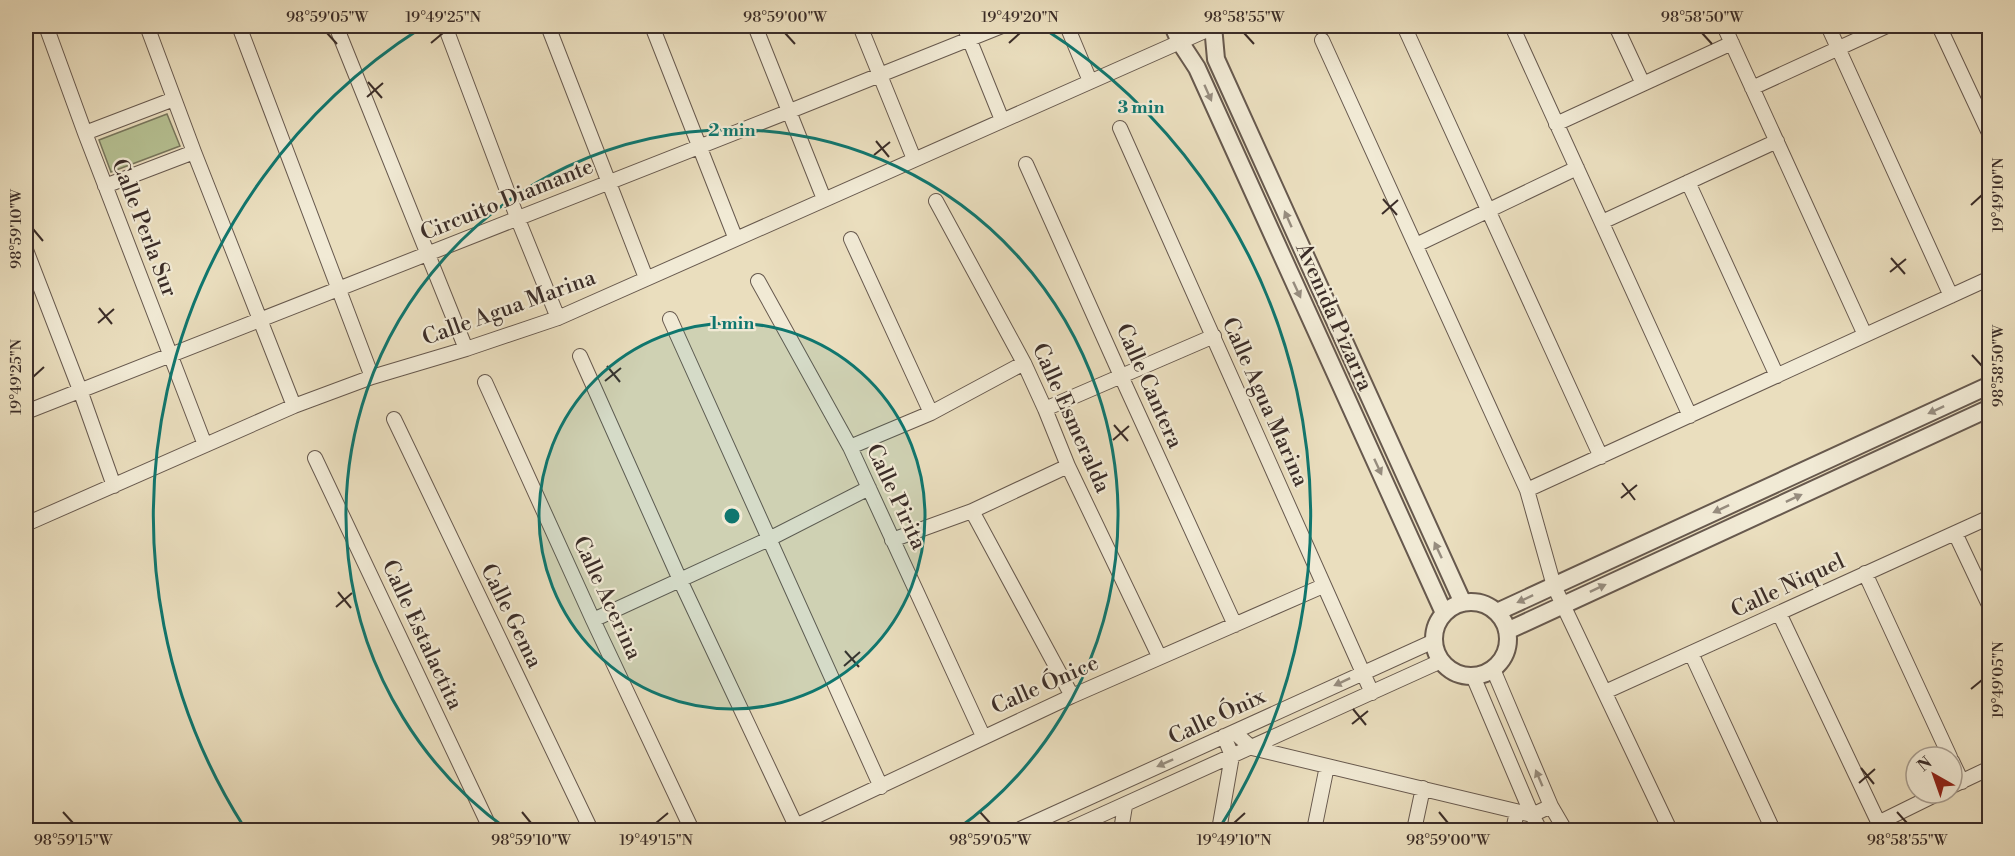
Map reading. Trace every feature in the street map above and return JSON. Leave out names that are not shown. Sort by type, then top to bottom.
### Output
[{"type":"street","name":"Calle Perla Sur","points":[[46,26],[205,445]]},
{"type":"street","points":[[147,26],[294,406]]},
{"type":"street","points":[[239,26],[372,377]]},
{"type":"street","points":[[336,26],[466,349]]},
{"type":"street","points":[[445,26],[558,318]]},
{"type":"street","points":[[548,26],[646,278]]},
{"type":"street","points":[[652,26],[735,237]]},
{"type":"street","points":[[755,26],[824,198]]},
{"type":"street","points":[[860,26],[914,159]]},
{"type":"street","name":"Circuito Diamante","points":[[26,412],[790,111],[879,74],[967,32],[1002,26]]},
{"type":"street","points":[[1067,26],[1090,81]]},
{"type":"street","name":"Avenida Pizarra","points":[[1173,26],[1180,42],[1197,68],[1444,613]]},
{"type":"street","name":"Calle Agua Marina","points":[[26,524],[294,406],[372,377],[558,318],[735,237],[1214,26]]},
{"type":"street","name":"Avenida Pizarra","points":[[1214,26],[1216,59],[1463,603]]},
{"type":"street","points":[[1404,26],[1601,457]]},
{"type":"street","points":[[1512,26],[1690,416]]},
{"type":"street","points":[[1616,26],[1643,84]]},
{"type":"street","points":[[1724,26],[1865,335]]},
{"type":"street","points":[[1828,26],[1951,296]]},
{"type":"street","points":[[1752,88],[1887,26]]},
{"type":"street","points":[[1939,26],[1989,135]]},
{"type":"street","points":[[967,32],[1002,120]]},
{"type":"street","points":[[1322,39],[1527,490],[1554,586],[1670,831]]},
{"type":"street","points":[[1556,124],[1732,43]]},
{"type":"street","points":[[1197,68],[1216,59]]},
{"type":"street","points":[[85,133],[174,99]]},
{"type":"street","name":"Calle Agua Marina","points":[[1120,128],[1371,693]]},
{"type":"street","points":[[1602,222],[1777,141]]},
{"type":"street","points":[[105,186],[194,152]]},
{"type":"street","name":"Calle Cantera","points":[[1026,164],[1120,376],[1235,625]]},
{"type":"street","points":[[1416,244],[1577,168]]},
{"type":"street","points":[[1688,182],[1777,376]]},
{"type":"street","name":"Calle Esmeralda","points":[[936,201],[1024,363],[1046,409],[1068,466],[1159,656]]},
{"type":"street","points":[[851,239],[931,413]]},
{"type":"street","points":[[26,250],[114,486]]},
{"type":"street","points":[[1284,262],[1303,253]]},
{"type":"street","points":[[1527,490],[1989,278]]},
{"type":"street","name":"Calle Pirita","points":[[758,281],[850,447],[983,736]]},
{"type":"street","points":[[670,319],[881,787]]},
{"type":"street","points":[[1046,409],[1214,336]]},
{"type":"street","points":[[580,356],[791,829]]},
{"type":"street","points":[[850,447],[931,413],[1024,363]]},
{"type":"street","name":"Calle Acerina","points":[[486,382],[593,620],[692,831]]},
{"type":"street","points":[[1497,612],[1989,385]]},
{"type":"street","points":[[1960,399],[1968,418]]},
{"type":"street","points":[[1507,631],[1989,408]]},
{"type":"street","name":"Calle Gema","points":[[394,419],[591,831]]},
{"type":"street","points":[[1361,431],[1380,423]]},
{"type":"street","name":"Calle Estalactita","points":[[315,458],[491,831]]},
{"type":"street","points":[[892,540],[972,511],[1068,466]]},
{"type":"street","points":[[593,620],[769,539],[869,488]]},
{"type":"street","points":[[1761,490],[1769,509]]},
{"type":"street","points":[[972,511],[1072,696]]},
{"type":"street","name":"Calle Niquel","points":[[1605,692],[1989,517]]},
{"type":"street","points":[[1954,533],[1989,607]]},
{"type":"street","points":[[1865,573],[1945,745]]},
{"type":"street","name":"Calle Ónice","points":[[791,829],[983,736],[1159,656],[1323,586]]},
{"type":"street","points":[[1474,602],[1484,604],[1497,612],[1505,624],[1508,643],[1501,661],[1486,673],[1473,676],[1458,674],[1449,669],[1437,655],[1434,641],[1436,627],[1444,613],[1454,606],[1474,602]]},
{"type":"street","points":[[1779,613],[1880,827],[1918,805]]},
{"type":"street","name":"Calle Ónix","points":[[1018,831],[1434,641]]},
{"type":"street","points":[[1691,653],[1773,831]]},
{"type":"street","name":"Calle Ónix","points":[[1068,831],[1441,661]]},
{"type":"street","points":[[1493,669],[1551,806],[1565,831]]},
{"type":"street","points":[[1473,676],[1540,831]]},
{"type":"street","points":[[1229,734],[1252,748],[1517,812],[1532,815],[1551,806]]},
{"type":"street","points":[[1219,831],[1232,756],[1229,734]]},
{"type":"street","points":[[1314,831],[1327,766]]},
{"type":"street","points":[[1964,780],[1989,768]]},
{"type":"street","points":[[1414,831],[1423,788]]},
{"type":"street","points":[[1121,831],[1125,806]]},
{"type":"street","points":[[1513,831],[1517,812]]},
{"type":"green space","points":[[167,114],[180,146],[111,172],[99,140]]}]
